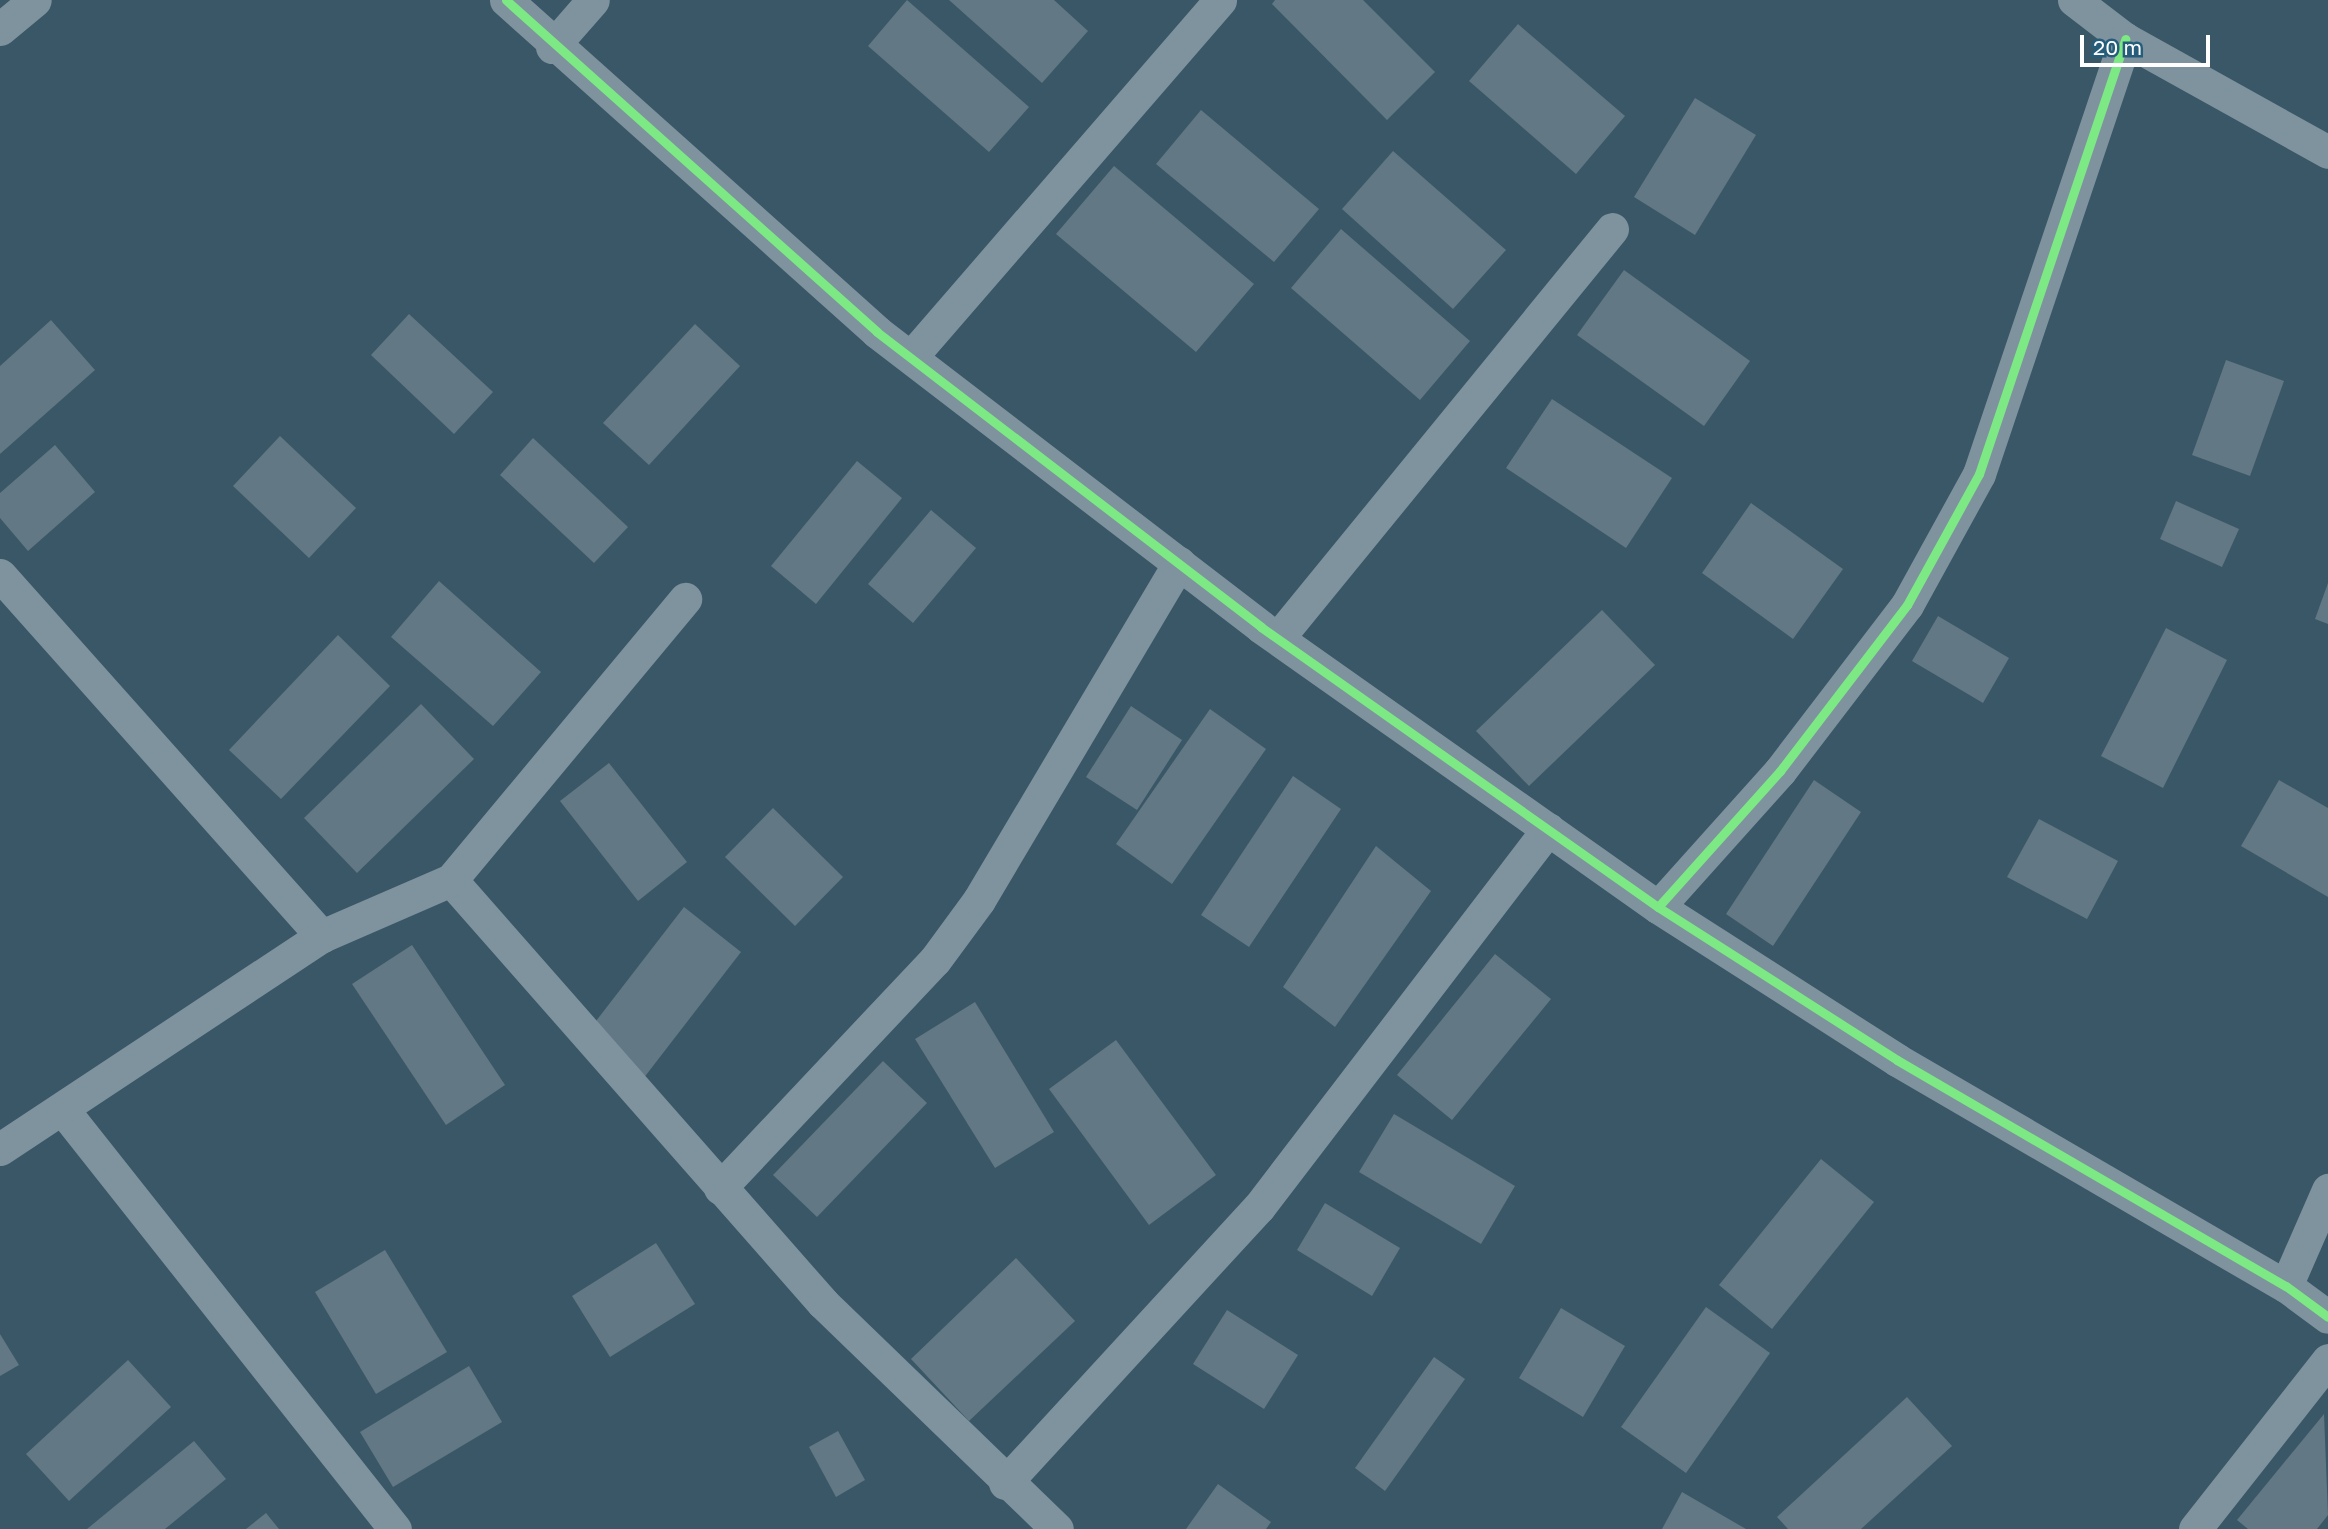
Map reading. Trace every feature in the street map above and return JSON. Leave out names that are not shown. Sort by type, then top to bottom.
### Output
[{"type":"street","points":[[0,29],[35,0]]},
{"type":"street","points":[[506,0],[552,47],[911,358],[1278,638],[1658,907],[1897,1060],[2286,1286],[2328,1317]]},
{"type":"street","points":[[552,47],[593,0]]},
{"type":"street","points":[[911,358],[1220,0]]},
{"type":"street","points":[[2074,0],[2125,39],[2328,152]]},
{"type":"street","points":[[1658,907],[1780,771],[1907,605],[1979,474],[2125,39]]},
{"type":"street","points":[[1278,638],[1612,229]]},
{"type":"street","points":[[720,1188],[935,960],[979,900],[1179,563]]},
{"type":"street","points":[[0,575],[322,936]]},
{"type":"street","points":[[0,1149],[64,1111],[322,936],[451,880],[685,598]]},
{"type":"street","points":[[1005,1483],[1259,1207],[1548,829]]},
{"type":"street","points":[[451,880],[823,1304],[1005,1483],[1057,1529]]},
{"type":"street","points":[[64,1111],[395,1529]]},
{"type":"street","points":[[2286,1286],[2328,1190]]},
{"type":"street","points":[[2195,1529],[2328,1360]]},
{"type":"building","points":[[907,0],[1029,107],[989,152],[868,46]]},
{"type":"building","points":[[949,0],[1054,0],[1088,31],[1042,83]]},
{"type":"building","points":[[1275,0],[1363,0],[1435,72],[1387,120],[1272,4]]},
{"type":"building","points":[[1518,24],[1625,116],[1576,174],[1469,81]]},
{"type":"building","points":[[1695,98],[1756,135],[1695,235],[1634,197]]},
{"type":"building","points":[[1201,110],[1319,209],[1274,262],[1156,164]]},
{"type":"building","points":[[1393,151],[1506,250],[1453,309],[1342,209]]},
{"type":"building","points":[[1114,166],[1254,284],[1196,352],[1056,234]]},
{"type":"building","points":[[1341,229],[1470,341],[1420,400],[1291,288]]},
{"type":"building","points":[[1624,270],[1750,361],[1704,426],[1577,335]]},
{"type":"building","points":[[409,314],[493,392],[454,434],[371,355]]},
{"type":"building","points":[[51,320],[95,370],[0,454],[0,366]]},
{"type":"building","points":[[695,324],[740,366],[649,465],[603,423]]},
{"type":"building","points":[[2226,360],[2284,381],[2250,476],[2192,455]]},
{"type":"building","points":[[1552,399],[1672,478],[1626,548],[1506,468]]},
{"type":"building","points":[[280,436],[356,508],[309,558],[233,486]]},
{"type":"building","points":[[533,438],[628,527],[594,563],[500,475]]},
{"type":"building","points":[[55,445],[95,492],[28,551],[0,518],[0,493]]},
{"type":"building","points":[[857,461],[902,498],[816,604],[771,566]]},
{"type":"building","points":[[2176,501],[2239,529],[2222,567],[2160,539]]},
{"type":"building","points":[[1751,503],[1843,569],[1793,639],[1702,573]]},
{"type":"building","points":[[931,510],[976,548],[913,623],[868,584]]},
{"type":"building","points":[[439,581],[541,672],[493,726],[391,637]]},
{"type":"building","points":[[2328,583],[2328,624],[2315,619]]},
{"type":"building","points":[[1602,610],[1655,665],[1529,786],[1476,731]]},
{"type":"building","points":[[1938,616],[2009,658],[1983,703],[1912,661]]},
{"type":"building","points":[[2166,628],[2227,660],[2163,788],[2101,756]]},
{"type":"building","points":[[338,635],[390,686],[281,799],[229,750]]},
{"type":"building","points":[[421,704],[474,759],[357,873],[304,818]]},
{"type":"building","points":[[1131,706],[1182,740],[1137,810],[1086,777]]},
{"type":"building","points":[[1210,709],[1266,749],[1172,884],[1116,844]]},
{"type":"building","points":[[609,763],[687,862],[638,901],[560,801]]},
{"type":"building","points":[[1293,776],[1341,809],[1249,947],[1201,915]]},
{"type":"building","points":[[1814,780],[1861,812],[1773,946],[1726,914]]},
{"type":"building","points":[[2279,780],[2328,808],[2328,897],[2241,846]]},
{"type":"building","points":[[773,808],[843,877],[795,926],[725,857]]},
{"type":"building","points":[[2039,819],[2118,861],[2087,919],[2007,877]]},
{"type":"building","points":[[1376,846],[1431,891],[1335,1027],[1283,987]]},
{"type":"building","points":[[684,907],[741,952],[643,1079],[586,1034]]},
{"type":"building","points":[[412,945],[505,1085],[446,1125],[352,984]]},
{"type":"building","points":[[1495,954],[1551,999],[1452,1120],[1397,1075]]},
{"type":"building","points":[[975,1002],[1054,1132],[995,1168],[915,1039]]},
{"type":"building","points":[[1116,1040],[1216,1175],[1149,1225],[1049,1089]]},
{"type":"building","points":[[883,1061],[927,1103],[817,1217],[773,1175]]},
{"type":"building","points":[[1394,1114],[1515,1186],[1481,1244],[1359,1172]]},
{"type":"building","points":[[1821,1159],[1874,1202],[1772,1329],[1719,1285]]},
{"type":"building","points":[[1325,1203],[1400,1248],[1372,1296],[1297,1250]]},
{"type":"building","points":[[656,1243],[695,1304],[610,1357],[572,1296]]},
{"type":"building","points":[[385,1250],[447,1352],[376,1394],[315,1292]]},
{"type":"building","points":[[1016,1258],[1075,1321],[969,1421],[911,1359]]},
{"type":"building","points":[[1706,1307],[1770,1353],[1686,1473],[1621,1427]]},
{"type":"building","points":[[1561,1308],[1625,1346],[1583,1417],[1519,1378]]},
{"type":"building","points":[[1227,1310],[1298,1355],[1264,1409],[1193,1364]]},
{"type":"building","points":[[0,1334],[19,1365],[0,1376]]},
{"type":"building","points":[[1434,1357],[1465,1379],[1385,1491],[1355,1468]]},
{"type":"building","points":[[128,1360],[171,1407],[69,1501],[26,1454]]},
{"type":"building","points":[[469,1366],[502,1422],[393,1487],[360,1432]]},
{"type":"building","points":[[1907,1397],[1952,1446],[1861,1529],[1788,1529],[1777,1517]]},
{"type":"building","points":[[2324,1414],[2328,1515],[2317,1529],[2248,1529],[2237,1520]]},
{"type":"building","points":[[838,1431],[865,1480],[836,1497],[809,1447]]},
{"type":"building","points":[[194,1441],[226,1479],[165,1529],[87,1529]]},
{"type":"building","points":[[1218,1484],[1271,1522],[1266,1529],[1186,1529]]},
{"type":"building","points":[[1682,1492],[1746,1529],[1662,1529]]},
{"type":"building","points":[[266,1513],[279,1529],[246,1529]]},
{"type":"cycle path","points":[[506,0],[877,332],[1261,627],[1658,907],[1897,1060],[2286,1286],[2328,1317]]},
{"type":"cycle path","points":[[1658,907],[1780,771],[1907,605],[1979,474],[2125,39]]}]
